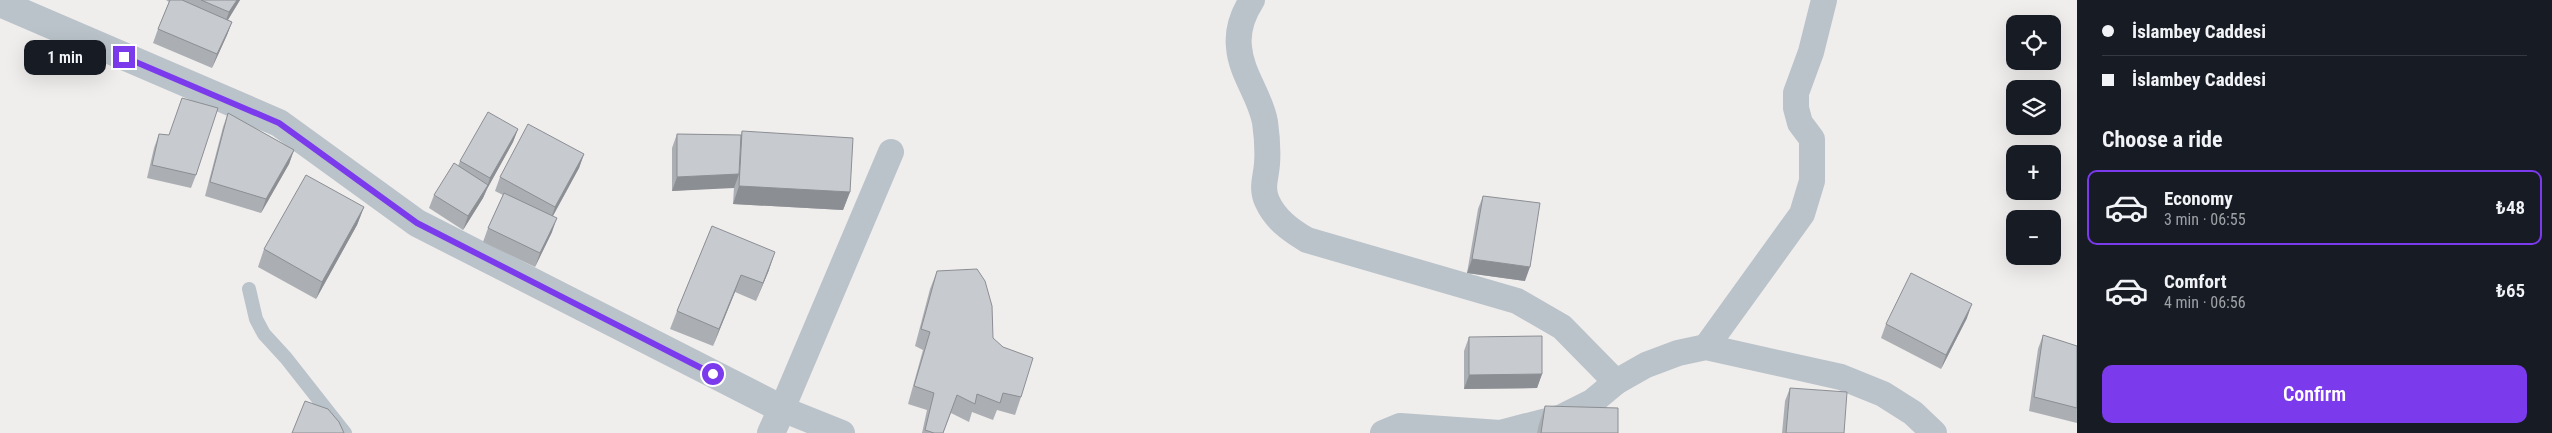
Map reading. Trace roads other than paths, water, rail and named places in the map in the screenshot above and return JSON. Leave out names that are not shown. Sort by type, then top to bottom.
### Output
[{"type":"street","points":[[1252,0],[1240,27],[1239,46],[1242,64],[1259,101],[1265,121],[1267,164],[1263,188],[1267,200],[1281,222],[1307,240],[1517,301],[1562,327],[1616,382]]},
{"type":"street","points":[[1706,348],[1802,214],[1812,181],[1812,139],[1800,123],[1796,108],[1796,93],[1811,52],[1824,0]]},
{"type":"street","points":[[0,3],[279,123],[417,223],[777,421],[842,433]]},
{"type":"street","points":[[777,421],[891,152]]},
{"type":"street","points":[[1383,433],[1400,426],[1500,433],[1562,417],[1592,402],[1616,382],[1654,362],[1678,353],[1706,348],[1841,377],[1883,394],[1913,412],[1934,433]]},
{"type":"street","points":[[1592,402],[1610,422]]},
{"type":"lane","points":[[248,289],[256,320],[264,334],[286,358],[346,433]]}]
